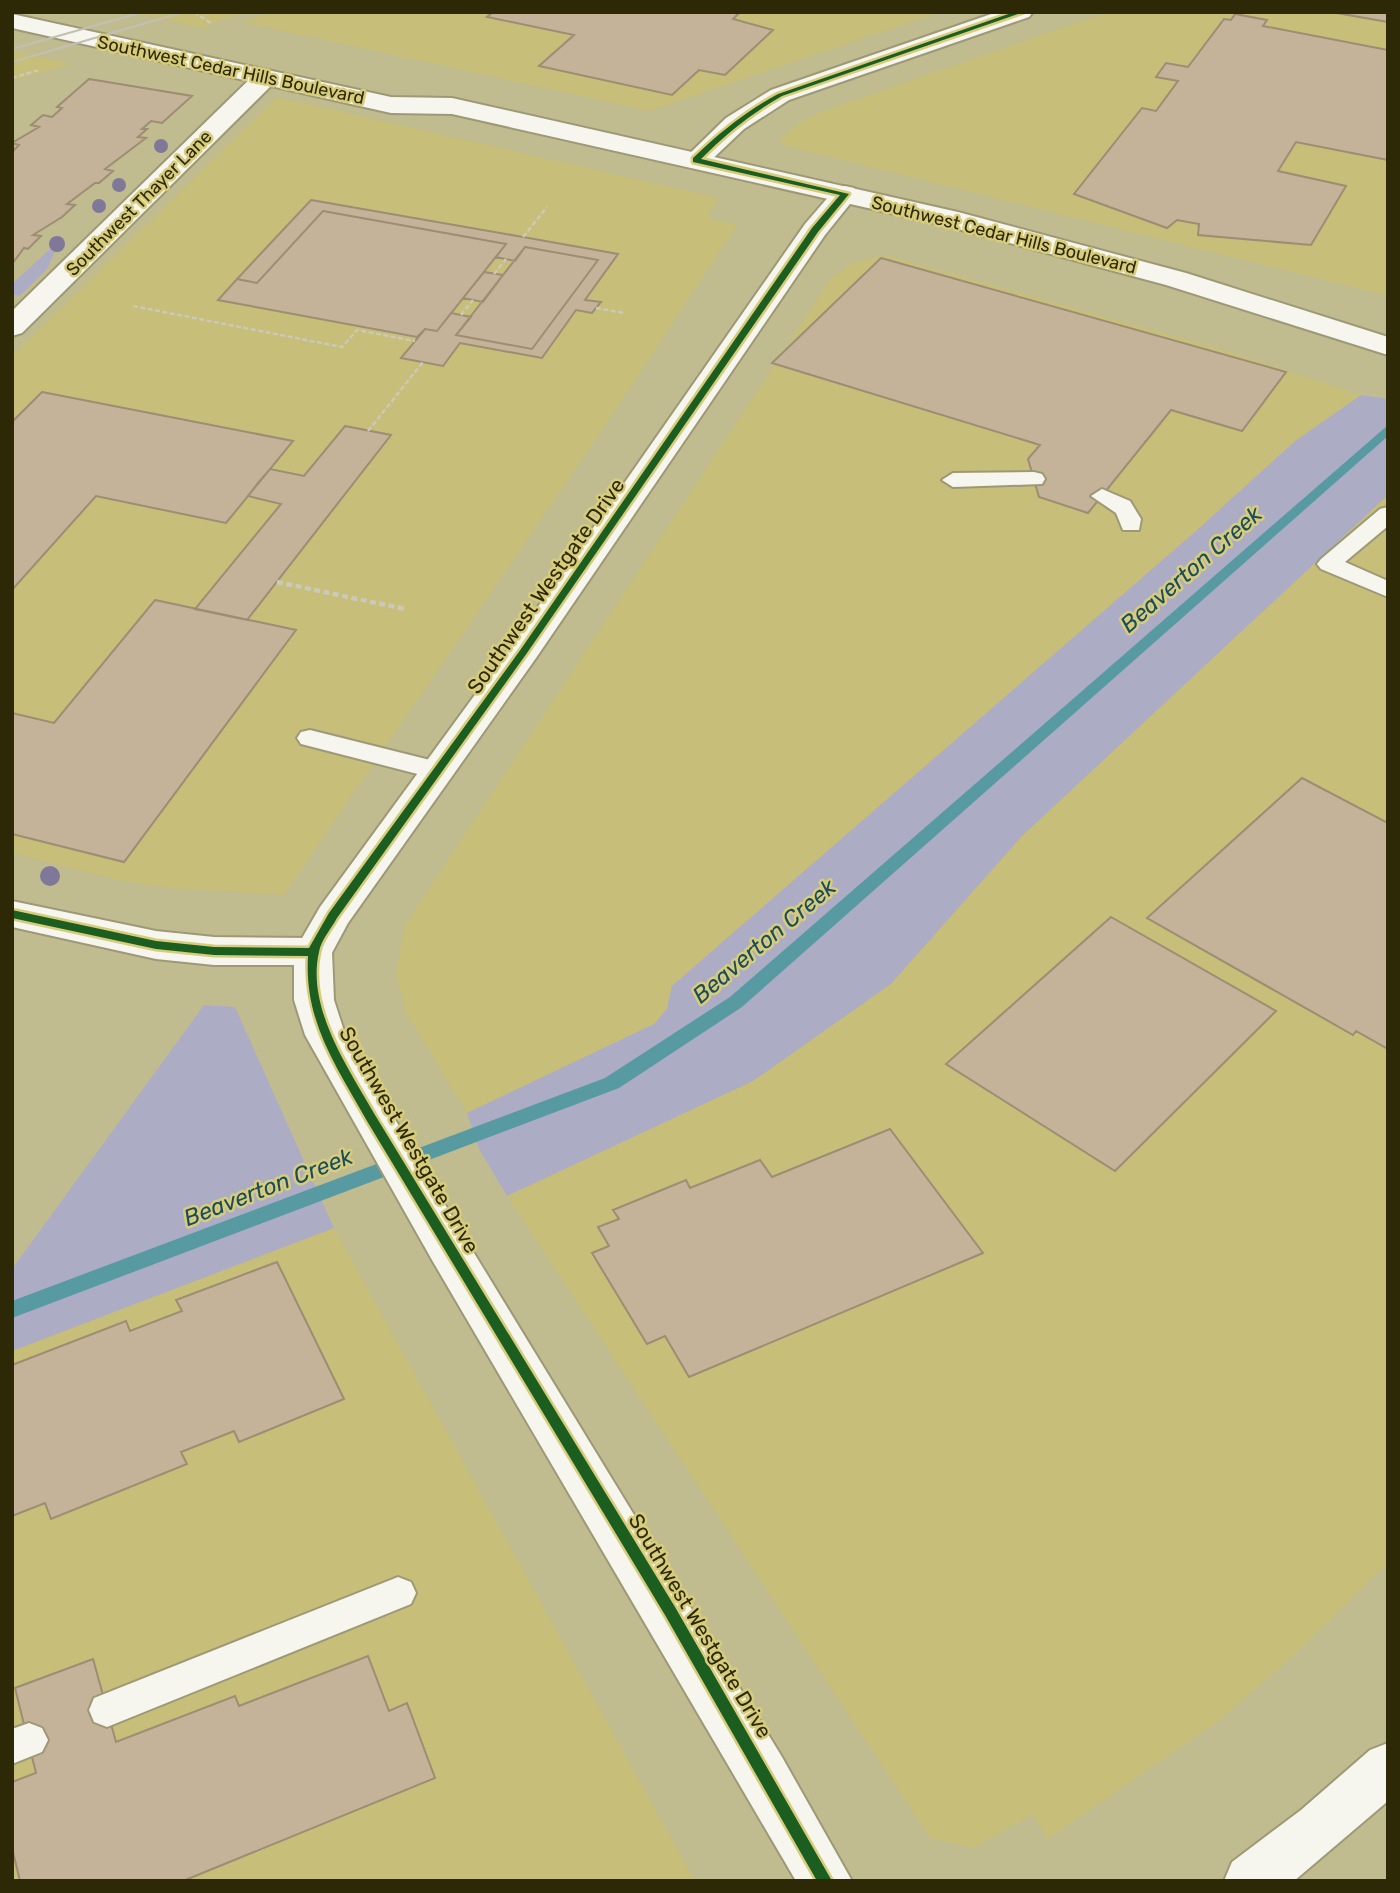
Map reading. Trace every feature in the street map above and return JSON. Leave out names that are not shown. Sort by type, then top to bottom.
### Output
[{"type":"street","name":"Southwest Cedar Hills Boulevard","points":[[72,12],[411,86],[452,106]]},
{"type":"street","points":[[696,160],[728,127],[753,109],[780,95],[1021,12]]},
{"type":"street","name":"Southwest Cedar Hills Boulevard","points":[[12,21],[391,105],[452,106],[845,194],[1084,253],[1388,346]]},
{"type":"street","name":"Southwest Thayer Lane","points":[[12,327],[265,78]]},
{"type":"street","name":"Southwest Westgate Drive","points":[[825,1881],[670,1611],[459,1265],[325,1035],[314,1000],[313,952],[333,916],[642,483],[814,230],[845,194]]},
{"type":"street","points":[[12,914],[156,945],[214,951],[313,952]]},
{"type":"street","points":[[1251,1881],[1320,1828],[1388,1768]]},
{"type":"lane","points":[[953,480],[1034,479]]},
{"type":"lane","points":[[1102,496],[1122,503],[1128,510],[1130,525]]},
{"type":"lane","points":[[1388,514],[1329,564],[1388,590]]},
{"type":"lane","points":[[310,738],[438,770]]},
{"type":"lane","points":[[107,1710],[398,1593]]},
{"type":"path","points":[[194,12],[213,23],[206,29]]},
{"type":"path","points":[[12,78],[39,70]]},
{"type":"path","points":[[523,237],[547,206]]},
{"type":"path","points":[[494,274],[506,259]]},
{"type":"path","points":[[461,315],[473,300]]},
{"type":"path","points":[[132,306],[342,347],[357,330],[415,341]]},
{"type":"path","points":[[596,308],[625,313]]},
{"type":"path","points":[[368,431],[423,362]]},
{"type":"path","points":[[277,582],[405,609]]},
{"type":"shaded area","points":[[129,12],[248,12],[218,21],[206,29]]},
{"type":"shaded area","points":[[269,12],[940,12],[649,111],[243,22]]},
{"type":"shaded area","points":[[1108,12],[1388,12],[1388,296],[782,145],[782,139],[795,125],[820,112]]},
{"type":"shaded area","points":[[12,50],[71,64],[12,81]]},
{"type":"shaded area","points":[[277,97],[719,198],[708,214],[711,219],[738,224],[601,432],[284,895],[171,888],[118,880],[12,853],[12,356]]},
{"type":"shaded area","points":[[51,248],[56,249],[47,269],[20,296],[12,294],[12,284]]},
{"type":"shaded area","points":[[885,255],[1231,352],[1361,395],[1294,442],[1196,531],[672,986],[667,1009],[654,1024],[467,1113],[406,1013],[396,973],[405,925],[831,279],[850,264]]},
{"type":"shaded area","points":[[1361,395],[1388,399],[1388,495],[1021,837],[891,984],[753,1081],[507,1196],[479,1149],[467,1113],[654,1024],[667,1009],[672,986],[1196,531],[1294,442]]},
{"type":"shaded area","points":[[1388,495],[1388,1563],[1294,1655],[1220,1720],[1048,1839],[1032,1815],[973,1848],[930,1838],[507,1196],[753,1081],[890,984],[1021,837]]},
{"type":"shaded area","points":[[204,1005],[235,1007],[334,1228],[12,1351],[12,1269]]},
{"type":"shaded area","points":[[334,1228],[695,1881],[12,1881],[12,1351]]},
{"type":"building","points":[[493,12],[740,12],[733,19],[773,30],[725,75],[699,70],[672,95],[539,66],[574,35],[487,17]]},
{"type":"building","points":[[1331,12],[1388,12],[1388,22]]},
{"type":"building","points":[[1235,14],[1267,20],[1263,26],[1388,50],[1388,160],[1296,142],[1278,171],[1346,186],[1311,245],[1198,235],[1199,224],[1177,220],[1167,228],[1074,194],[1142,108],[1156,111],[1178,81],[1156,77],[1166,63],[1188,67],[1224,19],[1231,20]]},
{"type":"building","points":[[89,79],[192,96],[162,123],[151,121],[142,129],[147,129],[138,137],[146,138],[105,169],[113,171],[99,183],[95,183],[67,204],[75,205],[62,217],[33,235],[41,236],[28,249],[24,248],[12,264],[12,152],[19,145],[12,143],[39,127],[31,125],[43,115],[52,117],[62,108],[57,107]]},
{"type":"building","points":[[311,200],[618,254],[585,300],[601,302],[592,313],[576,310],[542,358],[460,343],[443,366],[401,358],[425,329],[437,331],[451,313],[471,317],[456,335],[532,349],[598,260],[525,247],[515,261],[496,257],[506,244],[323,211],[257,283],[237,279]]},
{"type":"building","points":[[323,211],[506,244],[437,331],[425,329],[417,337],[218,300],[237,279],[257,283]]},
{"type":"building","points":[[525,247],[598,260],[532,349],[456,335]]},
{"type":"building","points":[[881,258],[1286,372],[1242,431],[1171,410],[1088,513],[1039,497],[1028,459],[1040,445],[772,363]]},
{"type":"building","points":[[484,272],[503,275],[483,302],[463,298]]},
{"type":"building","points":[[42,392],[293,441],[226,523],[96,496],[12,590],[12,422]]},
{"type":"building","points":[[345,426],[391,435],[247,620],[195,609],[281,504],[248,496],[258,483],[270,469],[304,476]]},
{"type":"building","points":[[155,600],[296,630],[124,862],[12,834],[12,713],[54,723]]},
{"type":"building","points":[[1302,778],[1388,823],[1388,1049],[1356,1031],[1353,1035],[1147,918]]},
{"type":"building","points":[[1111,917],[1276,1011],[1115,1171],[946,1064]]},
{"type":"building","points":[[890,1129],[983,1253],[689,1377],[665,1336],[647,1344],[592,1253],[609,1246],[598,1227],[619,1219],[613,1210],[686,1180],[690,1188],[760,1160],[772,1177]]},
{"type":"building","points":[[277,1262],[344,1399],[239,1442],[234,1431],[181,1452],[187,1464],[51,1519],[45,1503],[12,1516],[12,1365],[126,1321],[130,1331],[182,1311],[176,1300]]},
{"type":"building","points":[[368,1656],[389,1711],[407,1703],[435,1778],[183,1881],[20,1881],[12,1848],[12,1782],[36,1773],[15,1688],[93,1659],[116,1742],[235,1696],[239,1706]]},
{"type":"waterway","name":"Beaverton Creek","points":[[12,1310],[612,1083],[736,1002],[1388,429]]},
{"type":"tram line","points":[[12,49],[143,12]]},
{"type":"tram line","points":[[12,62],[184,12]]},
{"type":"cycle path","points":[[696,160],[735,124],[780,95],[1021,12]]},
{"type":"cycle path","points":[[696,160],[845,194],[815,230],[524,651],[333,916],[314,949],[312,976],[320,1019],[338,1060],[670,1611],[825,1881]]},
{"type":"cycle path","points":[[12,914],[156,945],[214,951],[313,952]]}]
